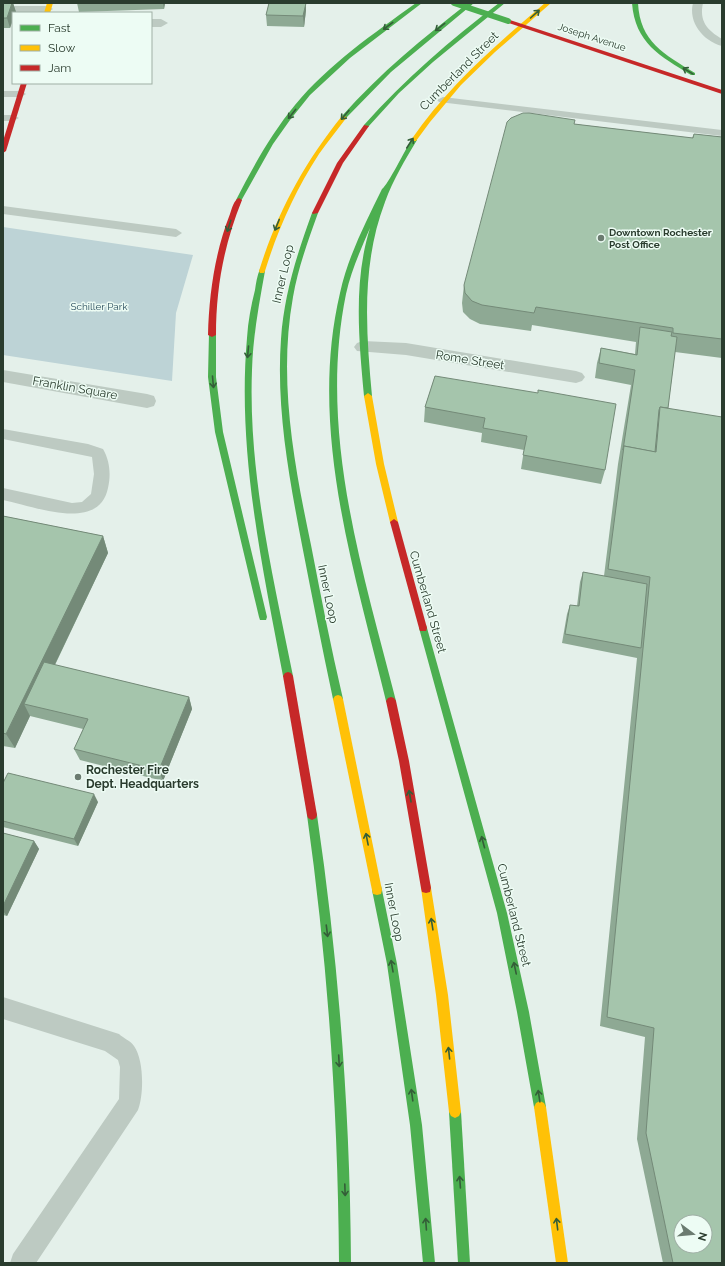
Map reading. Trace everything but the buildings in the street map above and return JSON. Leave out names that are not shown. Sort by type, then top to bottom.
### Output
[{"type":"main road","points":[[265,624],[222,445],[215,401],[211,363],[211,328],[214,294],[222,250],[233,213],[250,176],[276,134],[297,108],[340,64],[419,3]]},
{"type":"main road","name":"Joseph Avenue","points":[[454,3],[722,91]]},
{"type":"main road","name":"Inner Loop","points":[[344,1263],[345,1216],[338,1041],[331,964],[314,826],[253,476],[246,399],[247,365],[255,299],[262,268],[281,215],[297,184],[322,144],[338,123],[373,85],[411,50],[471,3]]},
{"type":"main road","name":"Inner Loop","points":[[429,1263],[416,1125],[403,1032],[378,892],[292,477],[283,401],[283,354],[286,318],[294,274],[312,218],[336,170],[365,127],[399,89],[447,47],[502,3]]},
{"type":"main road","name":"Cumberland Street","points":[[548,3],[443,100],[409,144],[385,189],[370,232],[364,268],[362,295],[363,346],[372,427],[384,488],[489,862],[522,1002],[551,1168],[562,1263]]},
{"type":"main road","points":[[635,3],[634,12],[638,25],[646,38],[657,50],[686,70],[722,91]]},
{"type":"main road","points":[[3,151],[8,118],[21,94],[24,84]]},
{"type":"main road","points":[[385,189],[355,255],[340,307],[334,379],[336,441],[349,522],[398,728],[435,942],[453,1100],[464,1263]]},
{"type":"main road","points":[[282,694],[314,826]]},
{"type":"street","name":"Rome Street","points":[[363,346],[406,350],[576,377]]},
{"type":"street","name":"Franklin Square","points":[[3,376],[147,401]]},
{"type":"lane","points":[[698,3],[696,13],[698,23],[707,34],[722,44]]},
{"type":"lane","points":[[3,9],[48,8]]},
{"type":"lane","points":[[3,94],[21,94]]},
{"type":"lane","points":[[443,100],[722,133]]},
{"type":"lane","points":[[3,210],[176,234]]},
{"type":"lane","points":[[3,434],[88,450],[98,453],[102,460],[102,486],[100,496],[83,509],[72,509],[3,494]]},
{"type":"lane","points":[[3,1008],[111,1042],[126,1053],[131,1067],[130,1102],[22,1263]]},
{"type":"green space","name":"Schiller Park","points":[[3,227],[193,255],[176,313],[172,381],[3,355]]},
{"type":"traffic: fast","points":[[239,200],[278,131],[297,106],[321,81],[348,57],[419,3]]},
{"type":"traffic: fast","points":[[454,3],[508,21]]},
{"type":"traffic: fast","points":[[344,117],[389,71],[471,3]]},
{"type":"traffic: fast","points":[[366,126],[414,76],[466,31],[502,3]]},
{"type":"traffic: fast","points":[[635,3],[639,27],[645,37],[662,54],[693,74]]},
{"type":"traffic: fast","points":[[368,396],[363,326],[363,294],[366,263],[372,233],[381,203],[395,172],[414,140]]},
{"type":"traffic: fast","points":[[385,189],[356,253],[343,293],[335,343],[333,395],[336,447],[343,498],[366,602],[391,701]]},
{"type":"traffic: fast","points":[[315,213],[300,255],[290,297],[285,338],[284,379],[286,421],[298,505],[338,699]]},
{"type":"traffic: fast","points":[[262,271],[252,320],[248,370],[249,421],[253,474],[260,526],[288,676]]},
{"type":"traffic: fast","points":[[212,335],[212,377],[219,432],[263,617]]},
{"type":"traffic: fast","points":[[423,628],[502,913],[523,1012],[540,1107]]},
{"type":"traffic: fast","points":[[312,815],[333,983],[341,1095],[345,1207],[345,1263]]},
{"type":"traffic: fast","points":[[377,890],[392,964],[416,1125],[429,1263]]},
{"type":"traffic: fast","points":[[455,1112],[464,1263]]},
{"type":"traffic: slow","points":[[47,12],[50,3]]},
{"type":"traffic: slow","points":[[414,140],[428,120],[459,84],[493,51],[548,3]]},
{"type":"traffic: slow","points":[[262,271],[276,229],[295,190],[317,152],[344,117]]},
{"type":"traffic: slow","points":[[368,396],[380,464],[394,522]]},
{"type":"traffic: slow","points":[[338,699],[377,890]]},
{"type":"traffic: slow","points":[[426,888],[442,995],[455,1112]]},
{"type":"traffic: slow","points":[[540,1107],[562,1263]]},
{"type":"traffic: jam","points":[[508,21],[722,92]]},
{"type":"traffic: jam","points":[[3,151],[24,84]]},
{"type":"traffic: jam","points":[[315,213],[340,163],[366,126]]},
{"type":"traffic: jam","points":[[212,335],[213,301],[218,266],[227,232],[239,200]]},
{"type":"traffic: jam","points":[[394,522],[423,628]]},
{"type":"traffic: jam","points":[[288,676],[312,815]]},
{"type":"traffic: jam","points":[[391,701],[404,761],[426,888]]},
{"type":"place","name":"Downtown Rochester Post Office","points":[[601,238]]},
{"type":"place","name":"Rochester Fire Dept. Headquarters","points":[[78,777]]}]
